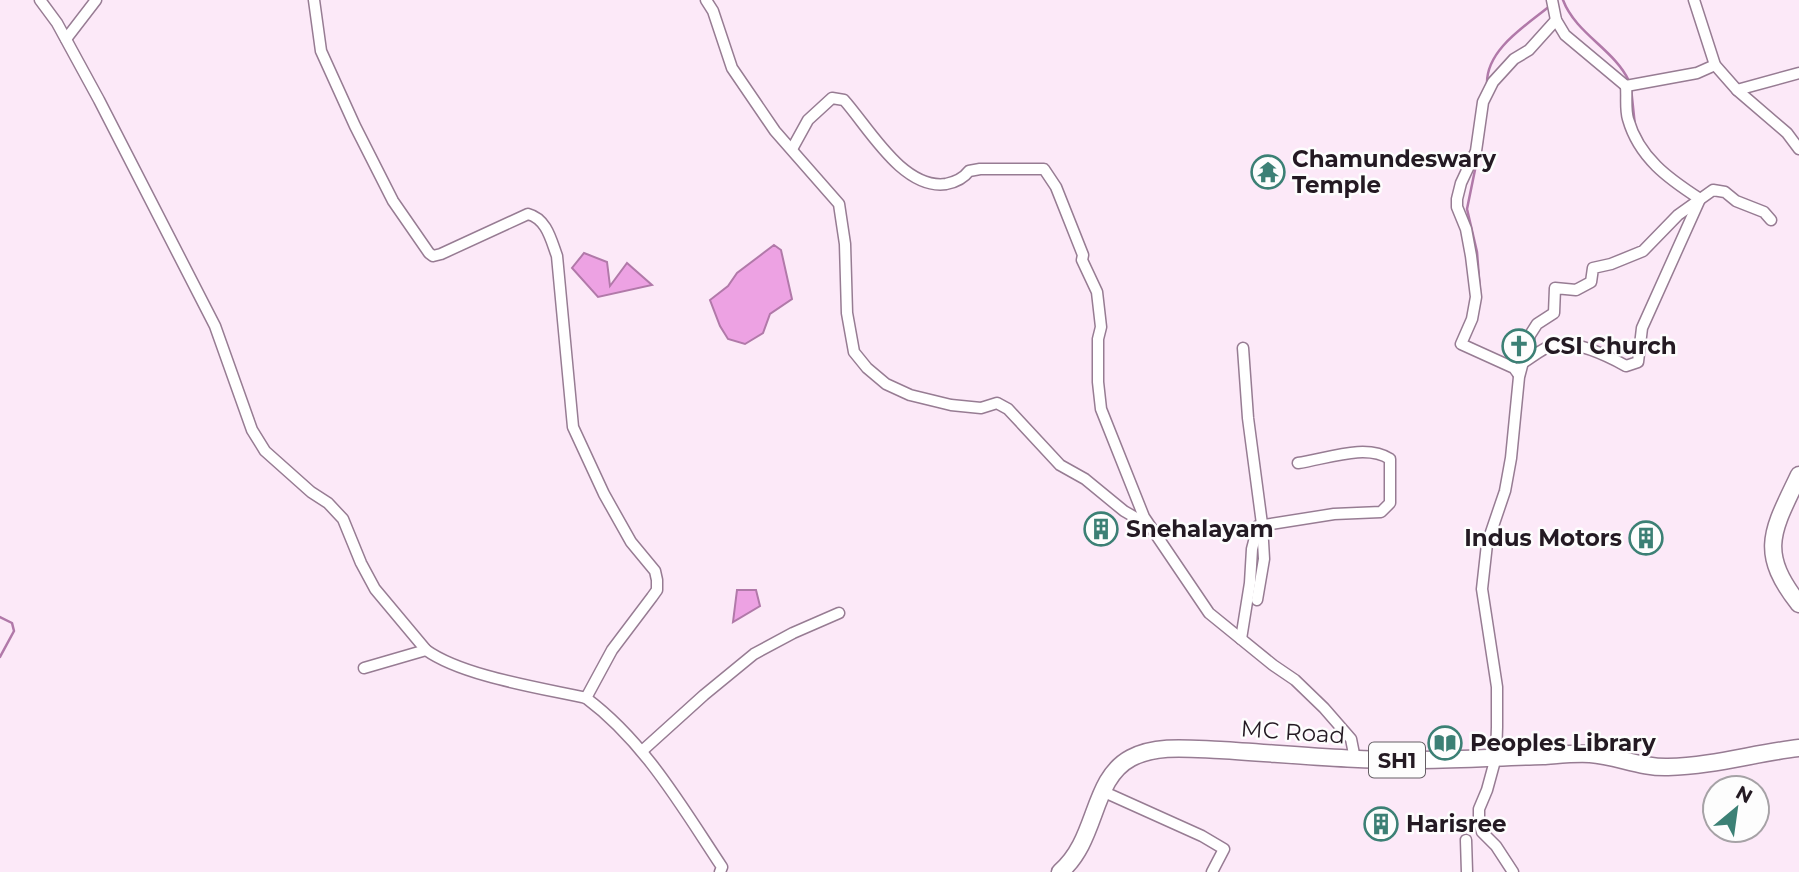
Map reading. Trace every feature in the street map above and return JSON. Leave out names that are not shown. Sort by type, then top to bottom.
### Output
[{"type":"main road","points":[[1799,475],[1776,523],[1772,538],[1776,568],[1799,604]]},
{"type":"main road","name":"MC Road","points":[[1060,872],[1080,849],[1102,791],[1122,763],[1134,756],[1178,748],[1420,760],[1591,754],[1665,768],[1703,765],[1799,748]]},
{"type":"street","points":[[40,0],[66,39],[215,326],[252,430],[265,451],[311,492],[328,503],[343,519],[361,563],[376,589],[387,606],[426,650],[470,670],[586,698],[601,710],[642,751],[722,867],[720,872]]},
{"type":"street","points":[[66,39],[96,0]]},
{"type":"street","points":[[314,0],[321,51],[355,126],[393,201],[429,253],[433,256],[441,254],[528,214],[539,219],[553,245],[557,256],[573,427],[604,494],[631,542],[655,571],[657,580],[657,590],[612,650],[586,698]]},
{"type":"street","points":[[706,0],[713,11],[732,68],[775,131],[839,204],[845,244],[850,335],[854,352],[867,368],[886,384],[910,395],[951,405],[981,408],[997,403],[1008,409],[1060,465],[1085,479],[1124,511],[1150,526]]},
{"type":"street","points":[[1694,0],[1715,65],[1737,90],[1787,133],[1799,149]]},
{"type":"street","points":[[1553,4],[1556,20],[1565,35],[1631,85],[1697,73],[1715,65]]},
{"type":"street","points":[[1519,375],[1514,368],[1461,344],[1472,318],[1476,297],[1466,229],[1457,207],[1457,199],[1461,183],[1476,151],[1483,102],[1493,82],[1514,59],[1529,50],[1556,20]]},
{"type":"street","points":[[1737,90],[1799,74]]},
{"type":"street","points":[[1631,85],[1628,119],[1644,152],[1668,179],[1700,199]]},
{"type":"street","points":[[792,149],[808,120],[832,98],[844,100],[889,155],[909,174],[926,183],[934,185],[954,182],[969,171],[980,169],[1044,169],[1056,187],[1083,255],[1082,260],[1097,292],[1101,327],[1098,339],[1097,382],[1101,409],[1150,526],[1209,613],[1295,680],[1351,739],[1355,758]]},
{"type":"street","points":[[1513,872],[1496,846],[1482,832],[1479,822],[1479,809],[1496,757],[1497,687],[1482,589],[1487,544],[1506,491],[1519,375],[1530,335],[1537,324],[1554,313],[1555,288],[1576,290],[1591,282],[1592,268],[1611,264],[1643,251],[1678,215],[1713,190],[1725,192],[1735,201],[1764,212],[1771,220]]},
{"type":"street","points":[[1524,362],[1551,345],[1561,345],[1589,350],[1626,366],[1638,362],[1642,328],[1700,199]]},
{"type":"street","points":[[1243,348],[1264,559],[1257,600]]},
{"type":"street","points":[[1241,639],[1251,583],[1255,531],[1262,524],[1334,514],[1381,512],[1390,503],[1390,459],[1384,455],[1371,451],[1298,463]]},
{"type":"street","points":[[642,751],[754,654],[839,613]]},
{"type":"street","points":[[364,668],[426,650]]},
{"type":"street","points":[[1102,791],[1202,836],[1224,849],[1212,872]]},
{"type":"street","points":[[1466,840],[1467,872]]},
{"type":"shaded area","points":[[774,245],[781,250],[792,299],[770,314],[763,333],[745,344],[728,339],[710,300],[728,286],[737,273]]},
{"type":"shaded area","points":[[584,253],[607,262],[610,286],[627,263],[652,285],[598,297],[572,268]]},
{"type":"shaded area","points":[[737,590],[756,590],[760,606],[733,622]]},
{"type":"waterway","points":[[1563,0],[1577,22],[1614,60],[1629,81]]},
{"type":"waterway","points":[[1487,84],[1488,71],[1500,49],[1551,5]]},
{"type":"waterway","points":[[1631,88],[1635,126]]},
{"type":"waterway","points":[[1482,143],[1484,126]]},
{"type":"waterway","points":[[1477,160],[1467,209],[1477,252],[1480,291]]},
{"type":"waterway","points":[[0,617],[12,623],[14,631],[0,657]]},
{"type":"place","name":"Chamundeswary Temple","points":[[1268,172]]},
{"type":"place","name":"CSI Church","points":[[1519,346]]},
{"type":"place","name":"Snehalayam","points":[[1101,529]]},
{"type":"place","name":"Indus Motors","points":[[1646,538]]},
{"type":"place","name":"Peoples Library","points":[[1445,743]]},
{"type":"place","name":"Harisree","points":[[1381,824]]}]
